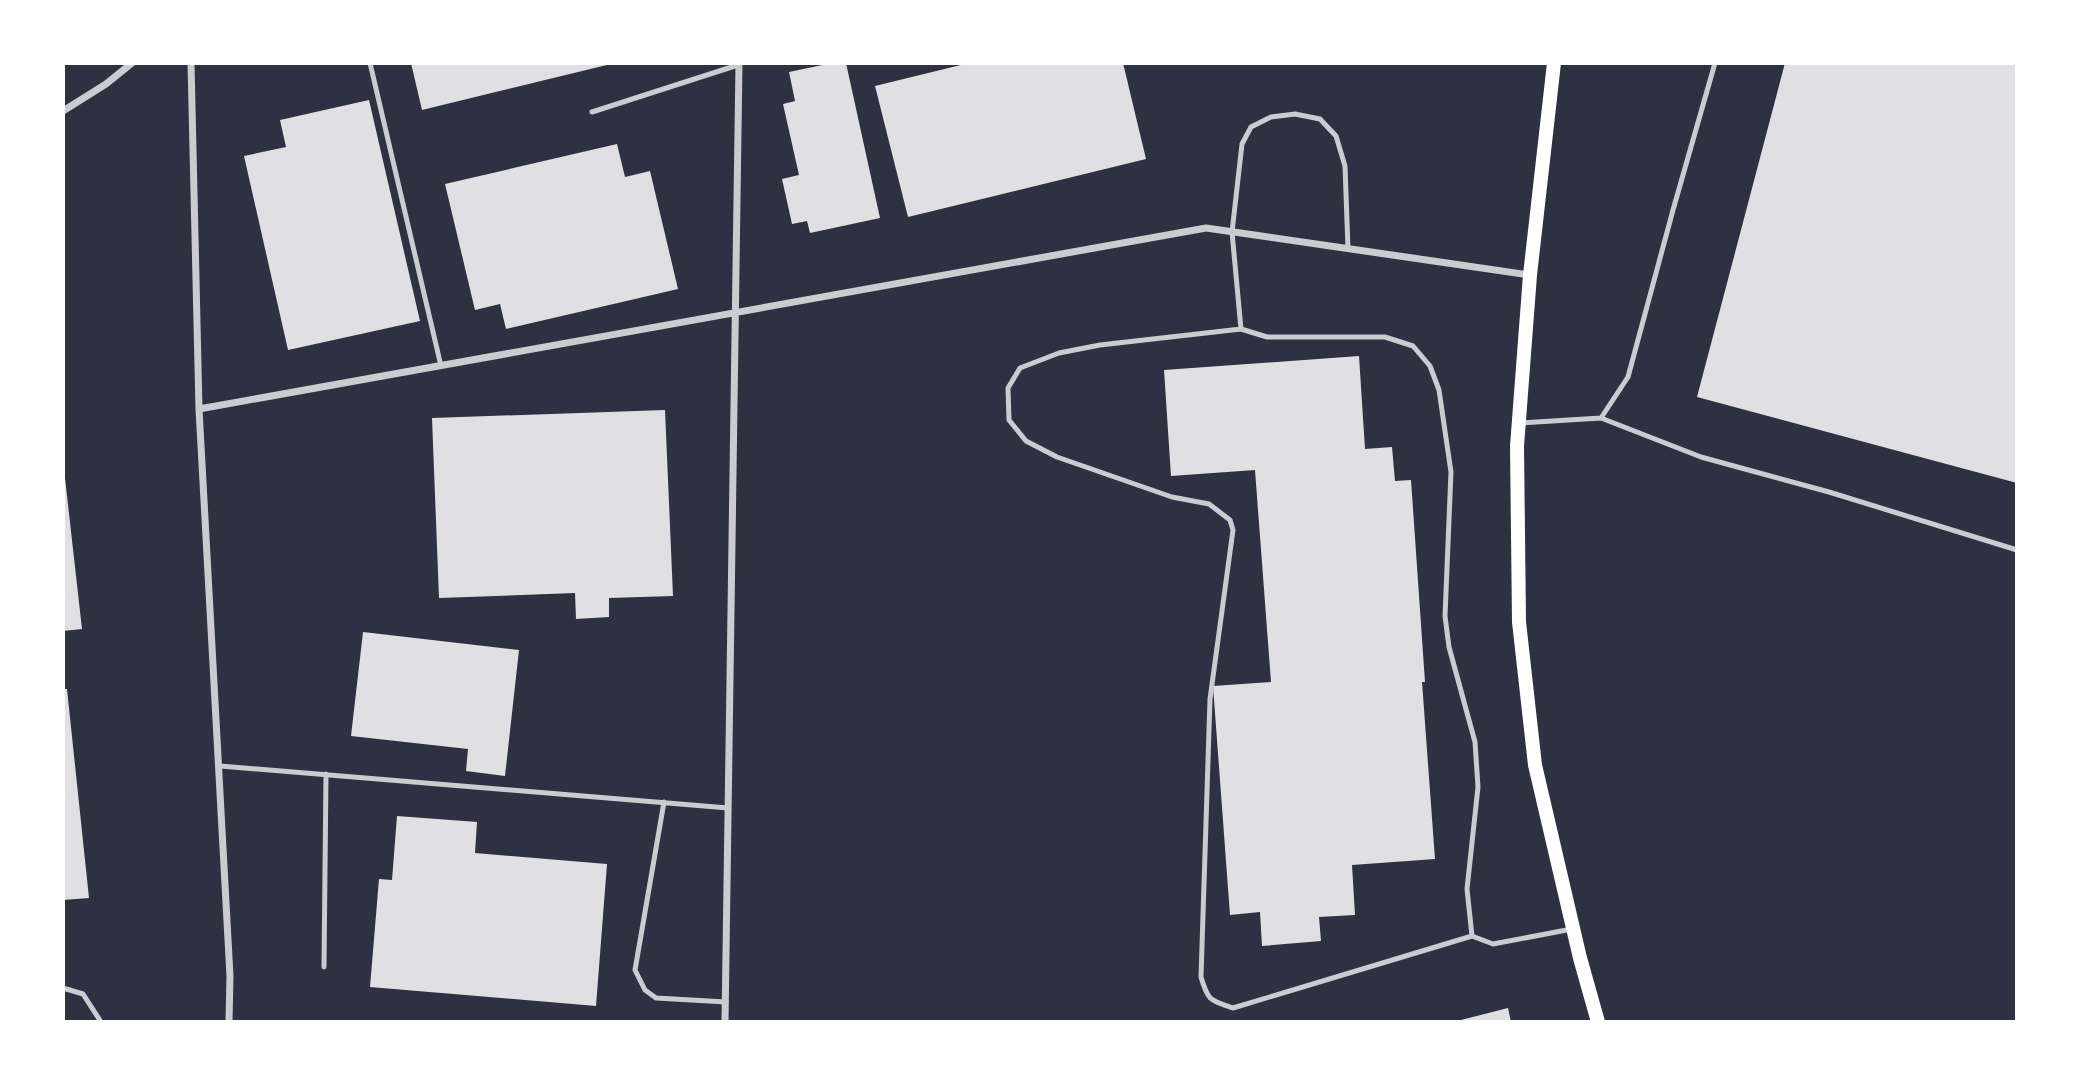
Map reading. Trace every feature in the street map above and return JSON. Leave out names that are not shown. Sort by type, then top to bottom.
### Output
[{"type":"main road","points":[[1553,63],[1530,275],[1517,446],[1519,622],[1535,765],[1573,929],[1598,1022]]},
{"type":"street","points":[[63,111],[106,84],[132,63]]},
{"type":"street","points":[[191,63],[199,409],[220,766],[230,976],[229,1022]]},
{"type":"street","points":[[725,1022],[738,64]]},
{"type":"street","points":[[199,409],[1206,228],[1530,275]]},
{"type":"lane","points":[[370,63],[441,366]]},
{"type":"lane","points":[[1601,418],[1628,377],[1672,210],[1715,63]]},
{"type":"lane","points":[[592,112],[738,64]]},
{"type":"lane","points":[[1241,329],[1233,232],[1242,144],[1251,127],[1271,117],[1295,114],[1320,119],[1336,136],[1345,166],[1348,249]]},
{"type":"lane","points":[[1472,936],[1467,889],[1478,787],[1475,742],[1449,647],[1445,616],[1451,472],[1439,390],[1430,366],[1413,346],[1385,337],[1267,337],[1241,329],[1100,345],[1059,353],[1020,369],[1008,388],[1009,420],[1026,442],[1056,457],[1160,493],[1209,503],[1230,520],[1233,530],[1210,699],[1200,977],[1206,995],[1214,1002],[1233,1008],[1472,936],[1493,944],[1573,929]]},
{"type":"lane","points":[[1519,423],[1601,418],[1701,457],[1829,492],[2017,550]]},
{"type":"lane","points":[[220,766],[728,808]]},
{"type":"lane","points":[[324,967],[326,774]]},
{"type":"lane","points":[[664,802],[635,970],[645,990],[656,999],[726,1002]]},
{"type":"lane","points":[[63,988],[83,994],[101,1022]]},
{"type":"building","points":[[411,63],[611,63],[611,64],[422,110]]},
{"type":"building","points":[[832,63],[846,63],[880,218],[810,233],[807,221],[792,224],[782,179],[799,175],[783,104],[795,101],[789,72]]},
{"type":"building","points":[[969,63],[1123,63],[1146,159],[908,217],[875,86]]},
{"type":"building","points":[[1785,63],[2017,63],[2017,483],[1697,397]]},
{"type":"building","points":[[369,100],[420,321],[288,350],[244,156],[286,147],[280,120]]},
{"type":"building","points":[[617,144],[625,177],[650,171],[678,289],[506,329],[500,304],[475,310],[445,184]]},
{"type":"building","points":[[1359,356],[1365,449],[1392,447],[1395,481],[1411,480],[1435,859],[1352,865],[1355,915],[1319,917],[1321,941],[1262,946],[1260,912],[1230,915],[1213,686],[1271,682],[1255,470],[1171,476],[1164,370]]},
{"type":"building","points":[[665,410],[673,596],[609,598],[609,617],[576,619],[575,593],[439,598],[432,418]]},
{"type":"building","points":[[63,478],[82,629],[63,631]]},
{"type":"building","points":[[363,632],[519,650],[505,776],[466,771],[468,749],[351,736]]},
{"type":"building","points":[[63,689],[67,689],[89,898],[63,900]]},
{"type":"building","points":[[397,816],[477,822],[475,853],[607,864],[596,1006],[370,987],[379,879],[392,880]]},
{"type":"building","points":[[1508,1008],[1511,1022],[1457,1022],[1457,1021]]}]
